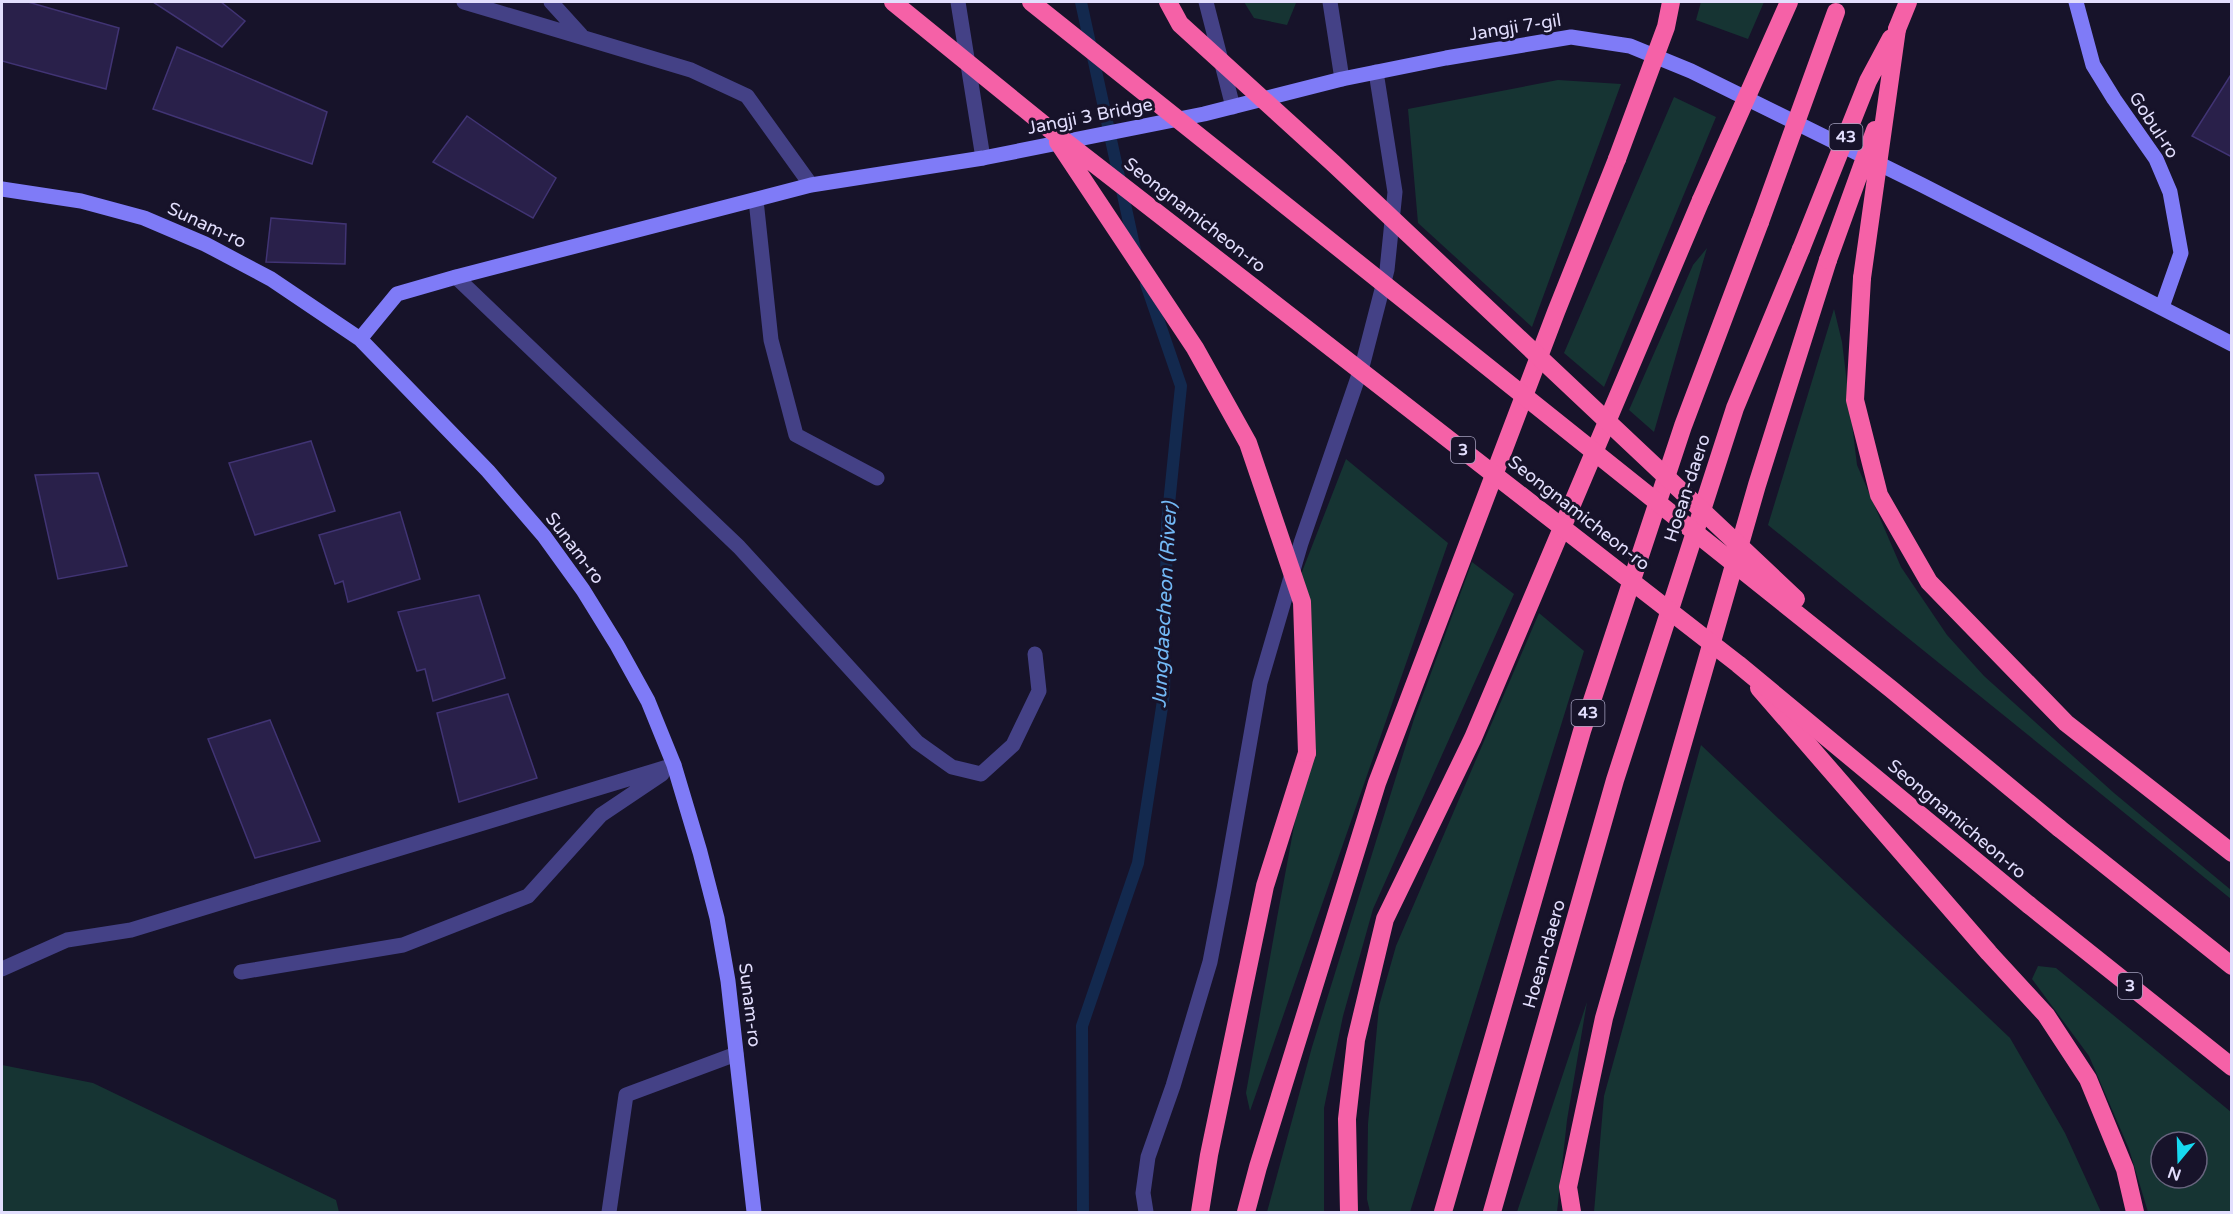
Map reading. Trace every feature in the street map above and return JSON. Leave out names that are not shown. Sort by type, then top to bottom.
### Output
[{"type":"highway","name":"Seongnamicheon-ro","points":[[893,2],[1048,128],[1738,664],[2029,905],[2232,1067]]},
{"type":"highway","points":[[1031,2],[1891,689],[2059,828],[2232,966]]},
{"type":"highway","points":[[1168,2],[1180,24],[1333,163],[1891,689]]},
{"type":"highway","points":[[1246,1212],[1377,783],[1556,312],[1617,159],[1666,27],[1671,2]]},
{"type":"highway","points":[[1349,1212],[1347,1119],[1356,1040],[1385,919],[1473,738],[1701,200],[1789,2]]},
{"type":"highway","name":"Hoean-daero","points":[[1492,1212],[1622,757],[1735,408],[1868,81],[1897,29],[1908,2]]},
{"type":"highway","name":"Hoean-daero","points":[[1443,1212],[1582,731],[1683,426],[1838,7]]},
{"type":"highway","points":[[1572,1212],[1568,1187],[1604,1018],[1757,485],[1828,260],[1885,102],[1897,29]]},
{"type":"highway","points":[[1897,29],[1862,278],[1855,400],[1880,495],[1929,582],[2066,723],[2232,853]]},
{"type":"highway","points":[[1048,128],[1195,348],[1248,443],[1302,602],[1307,753],[1265,886],[1209,1155],[1200,1212]]},
{"type":"highway","points":[[1738,664],[2046,1015],[2088,1079],[2125,1169],[2135,1212]]},
{"type":"street","points":[[464,2],[691,70],[747,96],[811,185]]},
{"type":"street","points":[[551,2],[582,37]]},
{"type":"street","points":[[958,2],[983,158]]},
{"type":"street","points":[[1206,2],[1233,107]]},
{"type":"street","points":[[1330,2],[1342,79]]},
{"type":"street","name":"Gobul-ro","points":[[2076,2],[2093,65],[2156,159],[2170,192],[2181,253],[2162,307]]},
{"type":"street","name":"Jangji 7-gil","points":[[1204,114],[1342,79],[1446,58],[1571,37],[1630,46],[1691,71],[2232,344]]},
{"type":"street","points":[[1146,1212],[1143,1193],[1148,1157],[1173,1086],[1210,962],[1260,683],[1301,543],[1363,363],[1387,270],[1395,192],[1376,72]]},
{"type":"street","name":"Jangji 3 Bridge","points":[[360,339],[397,294],[456,277],[811,185],[983,158],[1204,114]]},
{"type":"street","name":"Sunam-ro","points":[[2,189],[81,201],[144,218],[206,243],[271,279],[360,339],[488,471],[544,536],[583,590],[617,645],[648,701],[674,765],[717,918],[728,981],[754,1212]]},
{"type":"street","points":[[756,200],[771,340],[796,435],[877,478]]},
{"type":"street","points":[[456,277],[739,547],[917,742],[952,767],[981,774],[1013,745],[1039,691],[1035,654]]},
{"type":"street","points":[[2,969],[67,940],[131,930],[674,765]]},
{"type":"street","points":[[241,972],[403,945],[528,896],[601,815],[674,765]]},
{"type":"street","points":[[609,1212],[626,1095],[736,1054]]},
{"type":"green space","points":[[1244,2],[1296,3],[1287,25],[1254,18]]},
{"type":"green space","points":[[1701,2],[1764,2],[1748,39],[1696,20]]},
{"type":"green space","points":[[1558,80],[1621,84],[1532,327],[1418,223],[1408,109]]},
{"type":"green space","points":[[1674,97],[1716,117],[1604,387],[1564,353]]},
{"type":"green space","points":[[1707,248],[1654,432],[1629,410],[1693,265]]},
{"type":"green space","points":[[1834,309],[1842,342],[1857,465],[1901,567],[1947,635],[1984,676],[2114,793],[2231,890],[2231,899],[1768,525]]},
{"type":"green space","points":[[1346,459],[1448,543],[1250,1111],[1246,1093],[1308,751],[1313,659],[1298,582]]},
{"type":"green space","points":[[1472,562],[1514,594],[1373,909],[1343,1016],[1324,1108],[1324,1212],[1267,1212],[1312,1047],[1414,719]]},
{"type":"green space","points":[[1539,613],[1584,651],[1410,1212],[1370,1212],[1367,1199],[1368,1124],[1379,1006],[1396,946]]},
{"type":"green space","points":[[1701,745],[2010,1038],[2065,1133],[2101,1212],[1594,1212],[1604,1096]]},
{"type":"green space","points":[[2038,966],[2056,968],[2231,1112],[2231,1212],[2148,1212],[2129,1149],[2089,1056],[2032,979]]},
{"type":"green space","points":[[1587,1002],[1567,1120],[1557,1212],[1517,1212]]},
{"type":"green space","points":[[2,1065],[93,1083],[336,1200],[339,1212],[2,1212]]},
{"type":"building","points":[[2,2],[28,2],[119,28],[106,89],[2,61]]},
{"type":"building","points":[[153,2],[221,2],[245,21],[222,47]]},
{"type":"building","points":[[177,47],[327,112],[312,164],[153,109]]},
{"type":"building","points":[[2232,73],[2232,157],[2192,136]]},
{"type":"building","points":[[467,116],[556,178],[533,218],[433,162]]},
{"type":"building","points":[[271,218],[346,224],[345,264],[266,262]]},
{"type":"building","points":[[311,441],[335,511],[255,535],[229,463]]},
{"type":"building","points":[[98,473],[127,566],[58,579],[35,475]]},
{"type":"building","points":[[400,512],[420,579],[348,602],[343,581],[335,584],[319,535]]},
{"type":"building","points":[[479,595],[505,678],[433,701],[425,669],[417,671],[398,612]]},
{"type":"building","points":[[508,694],[537,778],[459,802],[437,713]]},
{"type":"building","points":[[270,720],[320,841],[255,858],[208,739]]},
{"type":"waterway","name":"Jungdaecheon (River)","points":[[1081,2],[1135,250]]},
{"type":"waterway","name":"Jungdaecheon (River)","points":[[1083,1212],[1082,1026],[1138,863],[1164,694],[1167,524],[1181,386],[1146,284]]}]
